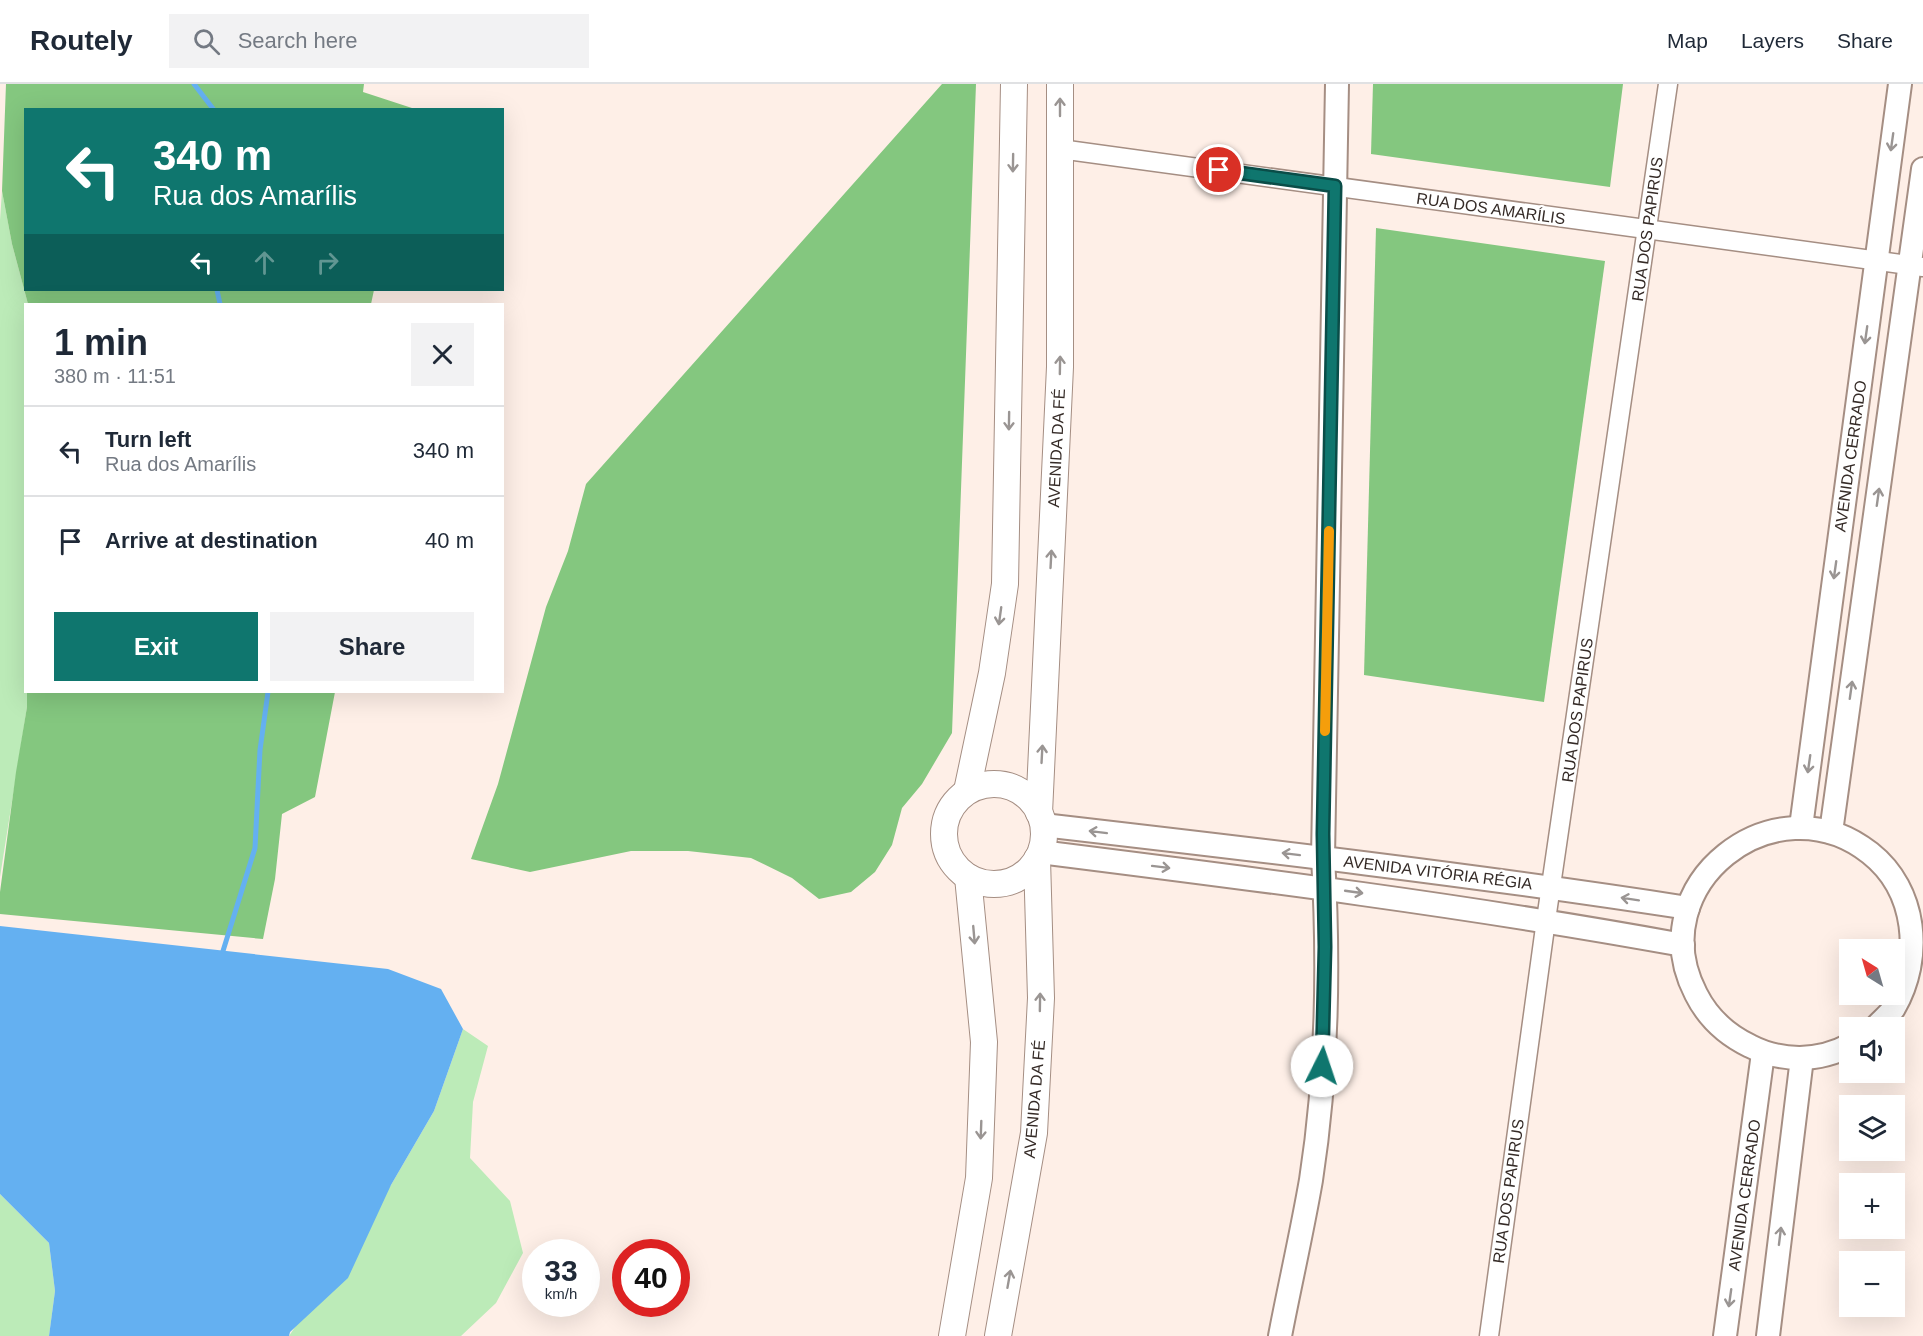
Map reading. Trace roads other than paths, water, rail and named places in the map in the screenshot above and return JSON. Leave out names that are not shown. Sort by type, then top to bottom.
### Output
[{"type":"main road","points":[[967,792],[992,674],[1005,584],[1014,84]]},
{"type":"main road","name":"AVENIDA DA FÉ","points":[[1041,819],[1060,367],[1060,84]]},
{"type":"main road","points":[[987,784],[1008,786],[1021,791],[1032,801],[1041,819],[1044,839],[1039,855],[1029,869],[1006,882],[993,884],[968,877],[951,860],[945,845],[944,830],[947,815],[955,802],[967,792],[987,784]]},
{"type":"main road","name":"AVENIDA DA FÉ","points":[[998,1336],[1034,1133],[1041,998],[1039,855]]},
{"type":"main road","points":[[952,1336],[979,1178],[984,1042],[968,877]]},
{"type":"street","points":[[1280,1336],[1311,1179],[1324,1044],[1325,888],[1323,857],[1336,84]]},
{"type":"street","name":"RUA DOS PAPIRUS","points":[[1489,1336],[1546,920],[1668,84]]},
{"type":"street","name":"AVENIDA CERRADO","points":[[1801,827],[1900,84]]},
{"type":"street","name":"RUA DOS AMARÍLIS","points":[[1060,149],[1916,266]]},
{"type":"street","name":"AVENIDA CERRADO","points":[[1831,832],[1916,266],[1923,169]]},
{"type":"street","name":"AVENIDA VITÓRIA RÉGIA","points":[[1041,819],[1551,887],[1688,908]]},
{"type":"street","points":[[1839,1051],[1802,1058],[1783,1058],[1763,1053],[1731,1037],[1705,1012],[1689,980],[1683,945],[1684,926],[1696,888],[1708,871],[1731,849],[1759,834],[1801,827],[1831,832],[1859,844],[1882,862],[1900,886],[1919,944],[1916,977],[1885,1017]]},
{"type":"street","name":"AVENIDA VITÓRIA RÉGIA","points":[[1039,855],[1325,888],[1546,920],[1683,945]]},
{"type":"street","name":"AVENIDA CERRADO","points":[[1725,1336],[1763,1053]]},
{"type":"street","points":[[1768,1336],[1802,1058]]},
{"type":"water","points":[[0,926],[388,969],[441,989],[463,1029],[434,1111],[391,1185],[348,1278],[290,1332],[289,1336],[49,1336],[55,1291],[49,1243],[0,1194]]},
{"type":"waterway","points":[[194,84],[212,108]]},
{"type":"waterway","points":[[217,291],[220,303]]},
{"type":"waterway","points":[[223,951],[255,848],[260,750],[268,693]]}]
